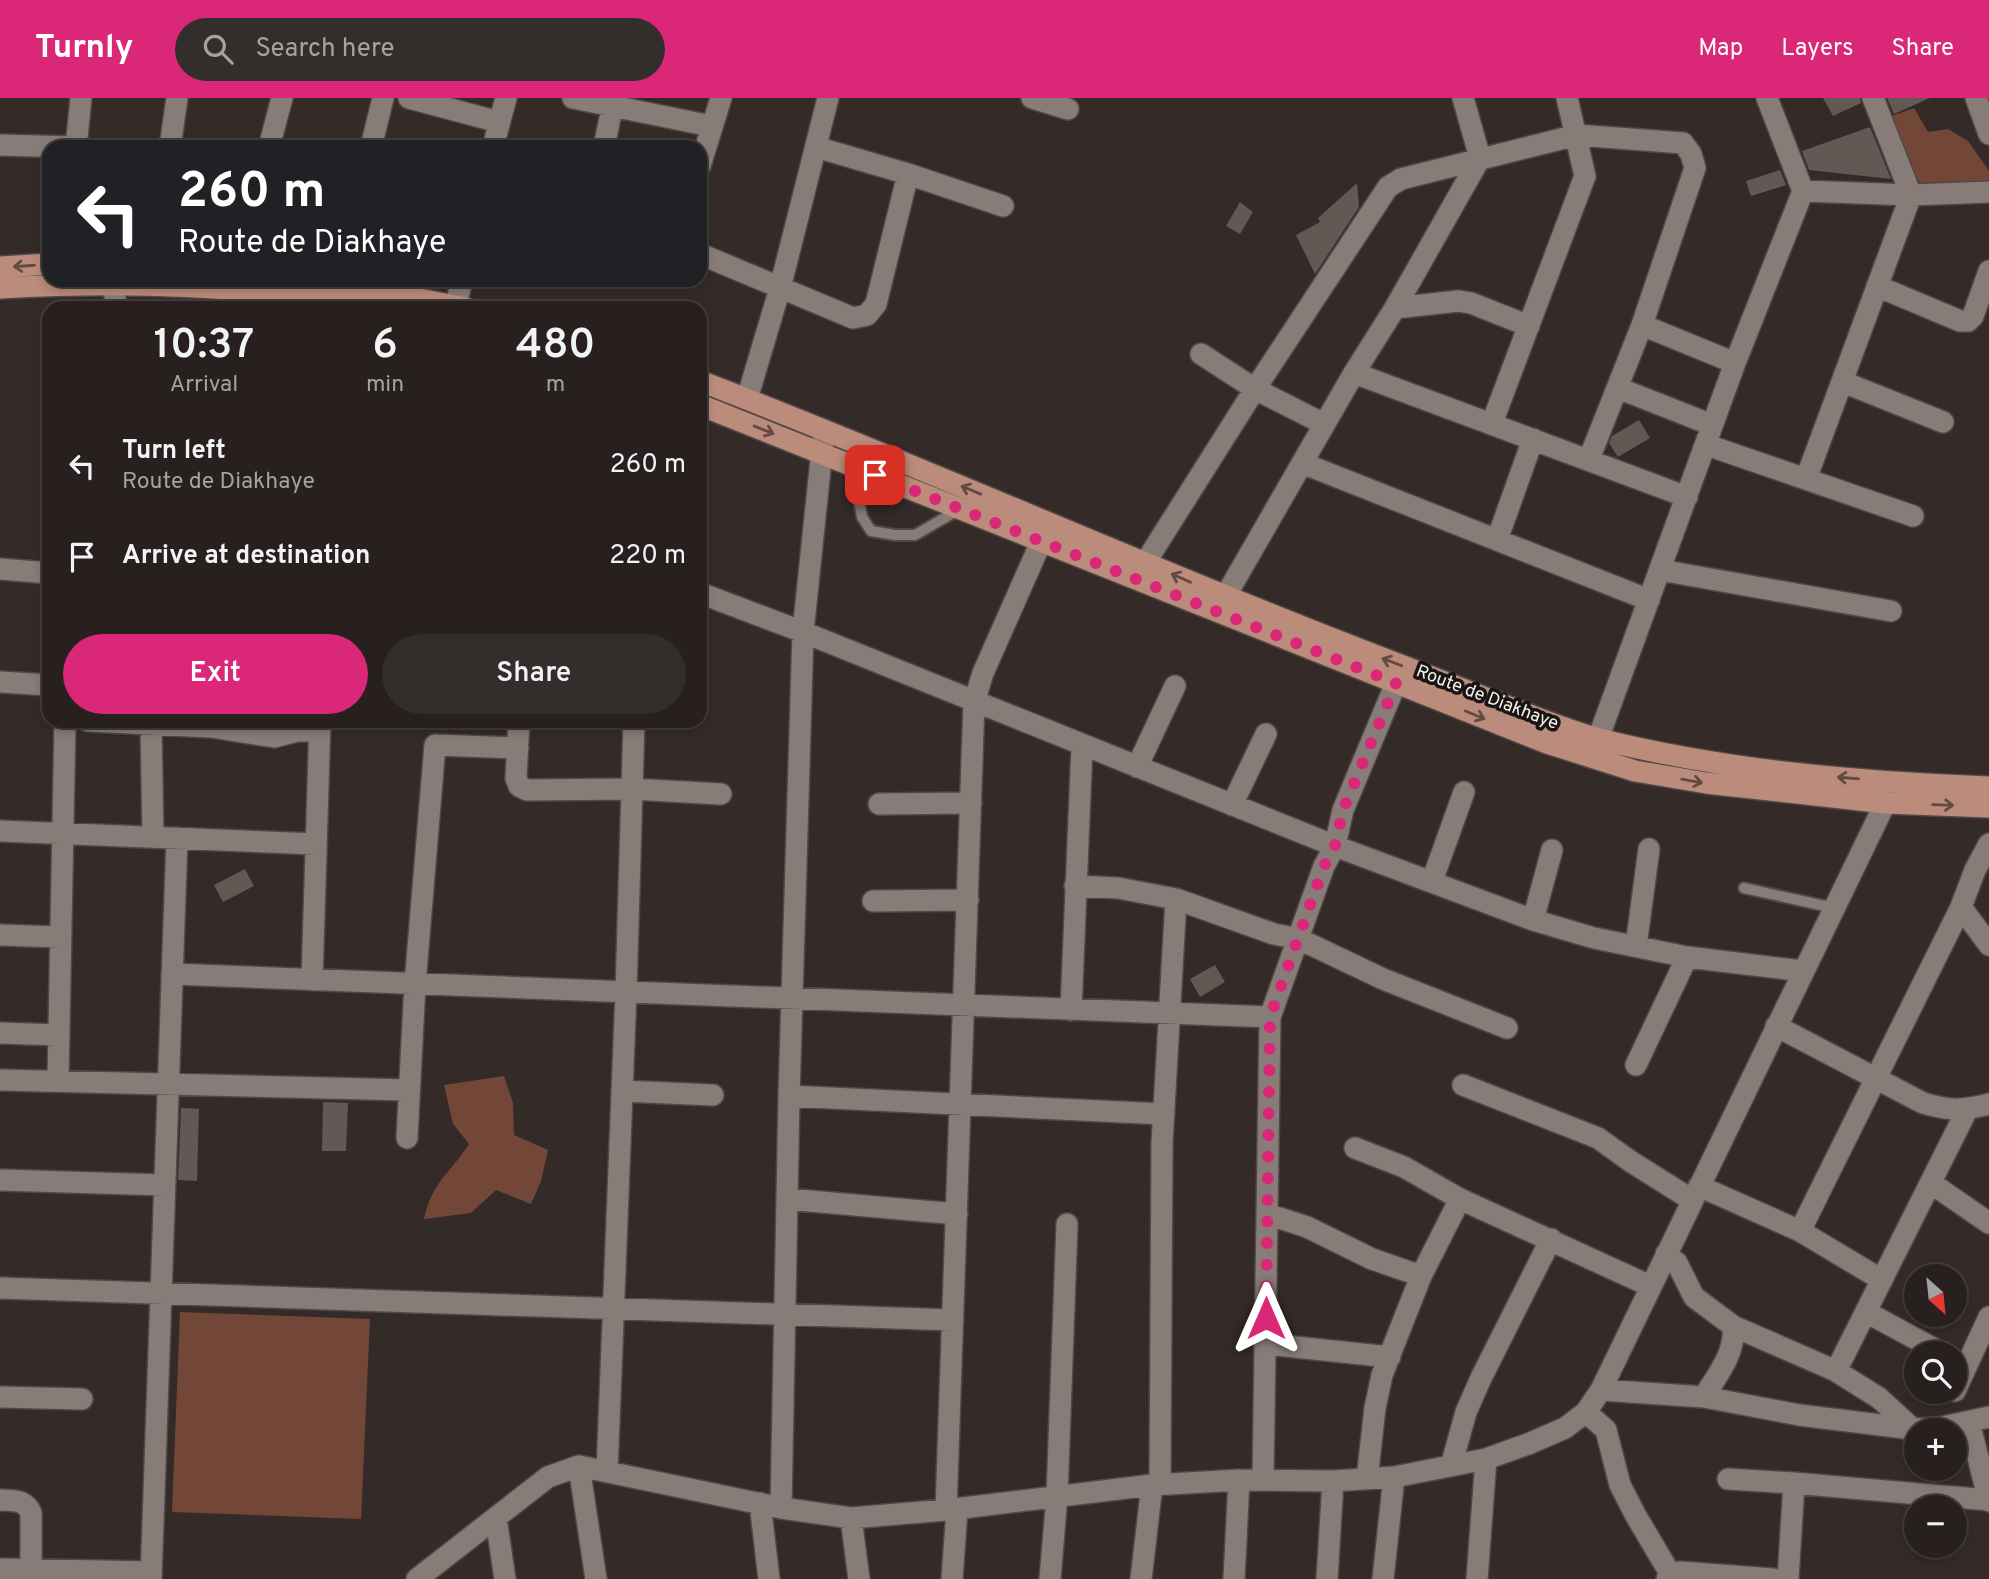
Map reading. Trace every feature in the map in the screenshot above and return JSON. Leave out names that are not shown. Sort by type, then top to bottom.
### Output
[{"type":"main road","points":[[0,267],[42,264]]},
{"type":"main road","points":[[0,288],[42,287]]},
{"type":"main road","points":[[176,287],[238,289],[321,301]]},
{"type":"main road","points":[[362,287],[430,301]]},
{"type":"main road","name":"Route de Diakhaye","points":[[707,384],[1145,562],[1224,597],[1598,739],[1666,754],[1748,767],[1895,781],[1989,786]]},
{"type":"main road","name":"Route de Diakhaye","points":[[707,408],[1547,743],[1635,771],[1706,783],[1886,803],[1989,807]]},
{"type":"street","points":[[77,140],[81,98]]},
{"type":"street","points":[[171,140],[177,98]]},
{"type":"street","points":[[271,140],[282,98]]},
{"type":"street","points":[[373,140],[383,98]]},
{"type":"street","points":[[409,98],[499,122]]},
{"type":"street","points":[[495,140],[506,98]]},
{"type":"street","points":[[573,98],[613,102],[711,127]]},
{"type":"street","points":[[707,141],[721,98]]},
{"type":"street","points":[[747,399],[780,288],[828,98]]},
{"type":"street","points":[[1032,98],[1068,109]]},
{"type":"street","points":[[1224,597],[1354,373],[1395,308],[1480,158],[1463,98]]},
{"type":"street","points":[[1492,423],[1585,176],[1567,98]]},
{"type":"street","points":[[1598,739],[1735,363],[1803,191],[1768,98]]},
{"type":"street","points":[[1806,479],[1911,195],[1872,98]]},
{"type":"street","points":[[1976,98],[1989,134]]},
{"type":"street","points":[[605,140],[613,102]]},
{"type":"street","points":[[1145,562],[1255,388],[1388,187],[1401,179],[1577,135],[1683,143],[1695,168],[1642,325],[1589,459]]},
{"type":"street","points":[[0,145],[42,146]]},
{"type":"street","points":[[816,147],[1003,206]]},
{"type":"street","points":[[707,257],[853,318],[867,315],[876,303],[908,174]]},
{"type":"street","points":[[1803,191],[1911,195],[1989,192]]},
{"type":"street","points":[[1877,286],[1960,321],[1968,321],[1973,316],[1989,271]]},
{"type":"street","points":[[1395,308],[1458,301],[1471,303],[1529,326]]},
{"type":"street","points":[[1642,325],[1735,363]]},
{"type":"street","points":[[1201,354],[1255,388],[1324,424]]},
{"type":"street","points":[[1354,373],[1687,497]]},
{"type":"street","points":[[1843,382],[1943,422]]},
{"type":"street","points":[[1618,388],[1709,435],[1806,479],[1913,516]]},
{"type":"street","points":[[781,1508],[789,1096],[803,632],[824,431]]},
{"type":"street","points":[[1497,540],[1533,439]]},
{"type":"street","points":[[1303,463],[1649,600]]},
{"type":"street","points":[[952,1579],[953,1320],[975,702],[983,673],[1041,542]]},
{"type":"street","points":[[0,569],[42,572]]},
{"type":"street","points":[[1660,570],[1891,611]]},
{"type":"street","points":[[707,596],[1335,846],[1533,920],[1594,938],[1687,957],[1803,971]]},
{"type":"street","points":[[0,682],[42,685]]},
{"type":"street","points":[[1263,1480],[1270,1017],[1324,866],[1335,846],[1343,810],[1396,683]]},
{"type":"street","points":[[1137,767],[1175,686]]},
{"type":"street","points":[[58,1081],[65,728]]},
{"type":"street","points":[[151,728],[153,837]]},
{"type":"street","points":[[230,728],[274,737],[311,728]]},
{"type":"street","points":[[312,980],[320,728]]},
{"type":"street","points":[[519,728],[516,778],[519,786],[527,790],[632,789],[721,794]]},
{"type":"street","points":[[607,1472],[634,728]]},
{"type":"street","points":[[1232,805],[1266,734]]},
{"type":"street","points":[[407,1139],[415,984],[435,745],[518,748]]},
{"type":"street","points":[[1071,1010],[1082,746]]},
{"type":"street","points":[[418,1579],[548,1477],[579,1466],[781,1508],[851,1518],[1156,1485],[1239,1479],[1333,1481],[1394,1477],[1486,1458],[1565,1429],[1586,1412],[1601,1390],[1895,781]]},
{"type":"street","points":[[1432,881],[1464,792]]},
{"type":"street","points":[[878,804],[971,803]]},
{"type":"street","points":[[0,831],[316,844]]},
{"type":"street","points":[[0,1569],[38,1573],[151,1576],[177,838]]},
{"type":"street","points":[[1800,1231],[1961,907],[1975,870],[1989,844]]},
{"type":"street","points":[[1636,946],[1649,849]]},
{"type":"street","points":[[1533,920],[1552,850]]},
{"type":"street","points":[[1075,886],[1118,888],[1176,899],[1275,934],[1299,939],[1383,979],[1507,1028]]},
{"type":"street","points":[[1141,1579],[1156,1485],[1164,1114],[1176,899]]},
{"type":"street","points":[[873,901],[968,900]]},
{"type":"street","points":[[1961,907],[1989,945]]},
{"type":"street","points":[[0,935],[61,937]]},
{"type":"street","points":[[1636,1065],[1687,957]]},
{"type":"street","points":[[172,974],[1270,1017]]},
{"type":"street","points":[[1776,1026],[1923,1103],[1949,1111],[1967,1110],[1989,1104]]},
{"type":"street","points":[[0,1033],[59,1035]]},
{"type":"street","points":[[0,1080],[410,1090]]},
{"type":"street","points":[[1463,1085],[1598,1138],[1630,1161],[1696,1193],[1800,1231],[1882,1280]]},
{"type":"street","points":[[622,1091],[713,1095]]},
{"type":"street","points":[[789,1096],[1164,1114]]},
{"type":"street","points":[[1836,1371],[1967,1110]]},
{"type":"street","points":[[1355,1148],[1404,1167],[1460,1199],[1650,1286]]},
{"type":"street","points":[[0,1180],[164,1185]]},
{"type":"street","points":[[1931,1183],[1989,1223]]},
{"type":"street","points":[[787,1199],[957,1213]]},
{"type":"street","points":[[1367,1479],[1375,1408],[1382,1375],[1421,1276],[1460,1199]]},
{"type":"street","points":[[1267,1214],[1307,1227],[1372,1259],[1421,1276]]},
{"type":"street","points":[[1050,1579],[1057,1496],[1067,1224]]},
{"type":"street","points":[[1451,1466],[1466,1412],[1480,1378],[1551,1239]]},
{"type":"street","points":[[1666,1254],[1677,1263],[1694,1297],[1733,1326],[1836,1371],[1879,1398],[1904,1421]]},
{"type":"street","points":[[0,1288],[953,1320]]},
{"type":"street","points":[[1866,1312],[1920,1341]]},
{"type":"street","points":[[1967,1353],[1989,1317]]},
{"type":"street","points":[[1704,1398],[1729,1355],[1734,1341],[1733,1326]]},
{"type":"street","points":[[1266,1344],[1390,1357]]},
{"type":"street","points":[[1601,1390],[1704,1398],[1812,1417],[1904,1428]]},
{"type":"street","points":[[0,1397],[82,1399]]},
{"type":"street","points":[[1586,1412],[1606,1430],[1620,1485],[1669,1577],[1680,1572],[1773,1579]]},
{"type":"street","points":[[1728,1479],[1989,1500],[1979,1420]]},
{"type":"street","points":[[1477,1579],[1486,1458]]},
{"type":"street","points":[[579,1466],[596,1579]]},
{"type":"street","points":[[1383,1579],[1394,1477]]},
{"type":"street","points":[[1234,1579],[1239,1479]]},
{"type":"street","points":[[1326,1579],[1333,1481]]},
{"type":"street","points":[[1788,1579],[1794,1483]]},
{"type":"street","points":[[0,1500],[20,1501],[27,1505],[32,1513],[38,1573]]},
{"type":"street","points":[[760,1503],[769,1579]]},
{"type":"street","points":[[496,1518],[505,1579]]},
{"type":"street","points":[[851,1518],[859,1579]]},
{"type":"lane","points":[[853,466],[862,517],[871,531],[915,535],[960,509]]},
{"type":"lane","points":[[1744,888],[1834,908]]},
{"type":"shaded area","points":[[1914,108],[1928,132],[1948,129],[1968,141],[1989,171],[1983,197],[1929,198],[1912,175],[1886,161],[1876,131],[1886,118]]},
{"type":"shaded area","points":[[504,1076],[513,1103],[514,1135],[548,1150],[541,1181],[531,1204],[496,1190],[471,1213],[424,1219],[437,1186],[469,1144],[453,1124],[444,1085]]},
{"type":"shaded area","points":[[180,1312],[370,1319],[361,1519],[172,1512]]},
{"type":"building","points":[[1823,98],[1860,98],[1861,103],[1833,116]]},
{"type":"building","points":[[1887,98],[1930,98],[1894,114]]},
{"type":"building","points":[[1870,127],[1891,179],[1809,170],[1802,151]]},
{"type":"building","points":[[1780,170],[1786,185],[1751,196],[1746,181]]},
{"type":"building","points":[[1357,183],[1359,207],[1315,274],[1296,235],[1320,222],[1318,218]]},
{"type":"building","points":[[1240,202],[1253,212],[1240,234],[1226,226]]},
{"type":"building","points":[[1639,420],[1650,438],[1618,457],[1609,443],[1612,436]]},
{"type":"building","points":[[245,869],[254,886],[223,902],[214,885]]},
{"type":"building","points":[[1215,965],[1225,982],[1200,997],[1190,979]]},
{"type":"building","points":[[323,1102],[348,1103],[346,1151],[322,1151]]},
{"type":"building","points":[[181,1108],[199,1109],[197,1181],[178,1180]]},
{"type":"route","points":[[875,475],[1396,683],[1343,810],[1335,846],[1324,866],[1270,1017],[1266,1318]]}]
